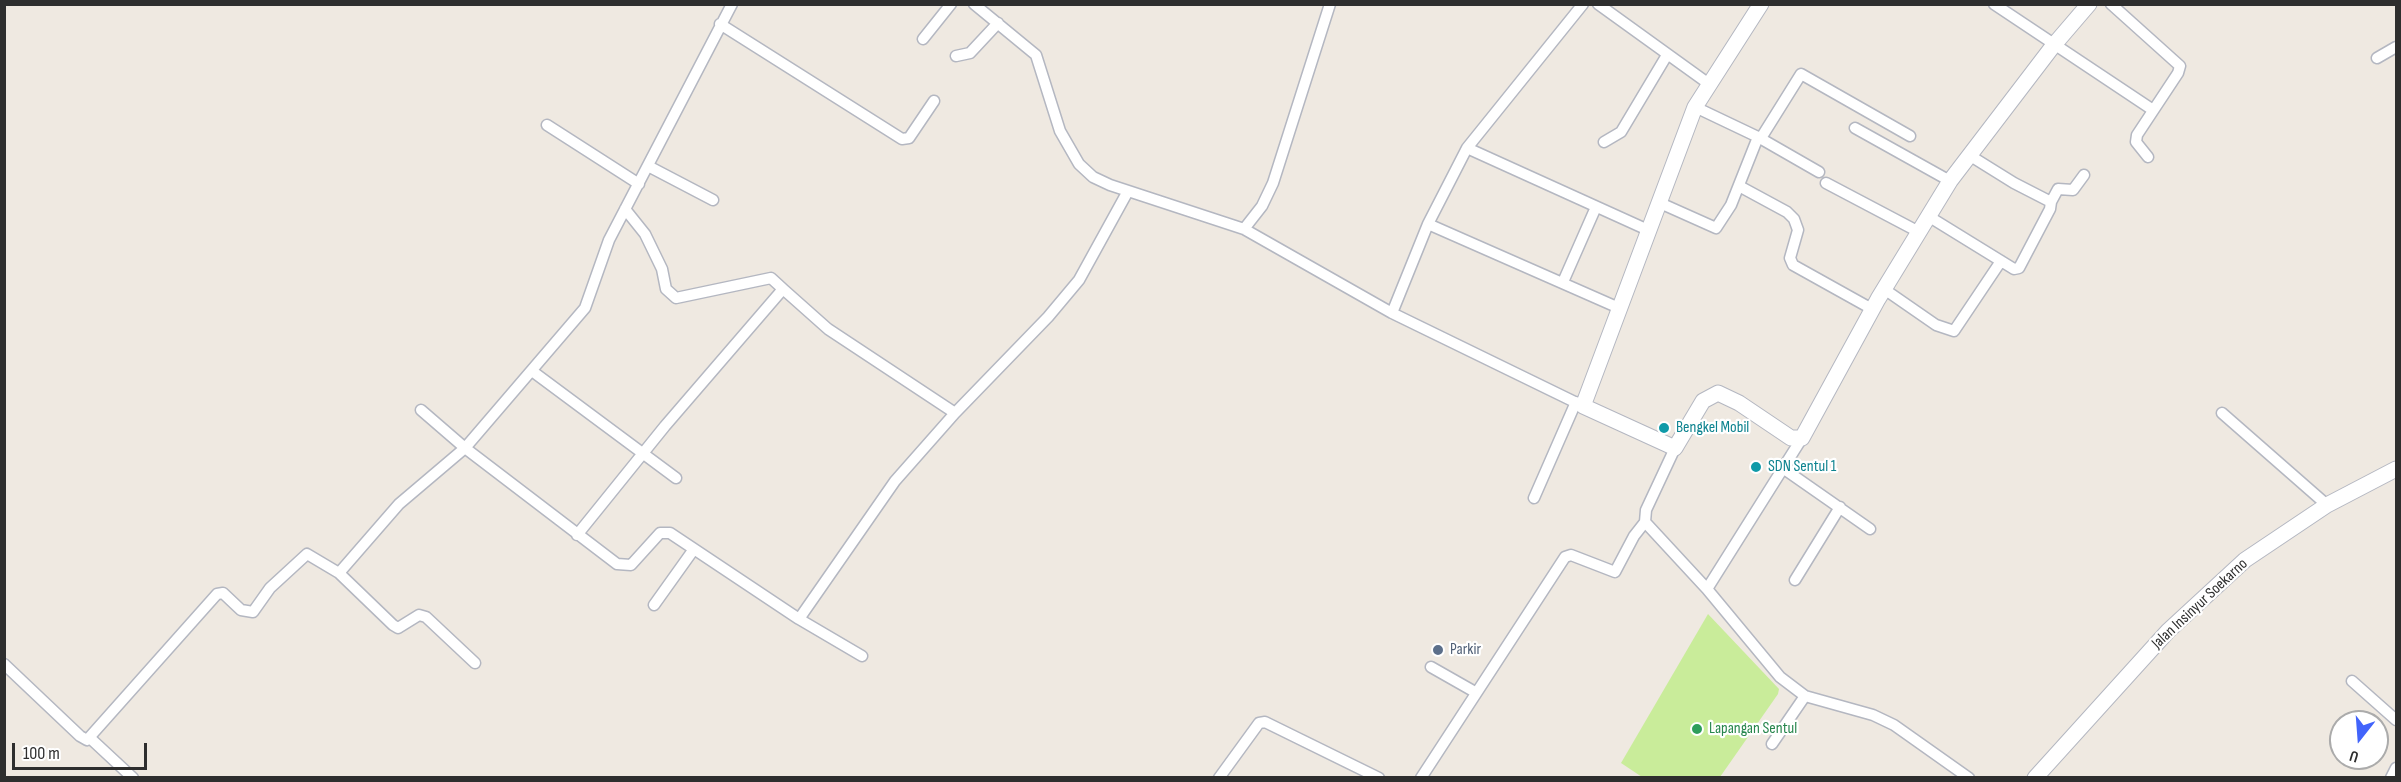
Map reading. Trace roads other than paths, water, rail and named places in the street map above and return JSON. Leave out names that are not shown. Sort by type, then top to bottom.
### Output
[{"type":"street","points":[[339,573],[399,504],[465,448],[585,308],[605,248],[732,4]]},
{"type":"street","points":[[923,39],[951,4]]},
{"type":"street","points":[[974,4],[1036,55],[1060,131],[1079,164],[1093,177],[1128,191],[1244,229],[1392,313],[1675,448]]},
{"type":"street","points":[[1244,229],[1262,206],[1273,183],[1330,4]]},
{"type":"street","points":[[1392,313],[1428,224],[1467,148],[1583,4]]},
{"type":"street","points":[[1598,4],[1709,84]]},
{"type":"street","points":[[1534,498],[1580,404],[1660,203],[1695,107],[1761,4]]},
{"type":"street","points":[[1994,4],[2053,46],[2153,110]]},
{"type":"street","points":[[1707,589],[1784,469],[1872,309],[1950,181],[2053,46],[2089,4]]},
{"type":"street","points":[[2111,4],[2180,66],[2178,73],[2136,138],[2138,146],[2148,157]]},
{"type":"street","points":[[956,56],[970,53],[998,23]]},
{"type":"street","points":[[720,24],[902,139],[909,138],[933,101]]},
{"type":"street","points":[[2377,58],[2397,47]]},
{"type":"street","points":[[1604,142],[1621,132],[1667,55]]},
{"type":"street","points":[[1660,203],[1716,228],[1731,205],[1760,138],[1801,74],[1910,136]]},
{"type":"street","points":[[1695,107],[1760,138],[1819,172]]},
{"type":"street","points":[[547,125],[639,184]]},
{"type":"street","points":[[1855,128],[1950,181]]},
{"type":"street","points":[[1467,148],[1648,230]]},
{"type":"street","points":[[1969,155],[2014,183],[2051,202]]},
{"type":"street","points":[[648,166],[713,200]]},
{"type":"street","points":[[1928,216],[2001,261],[2014,268],[2019,268],[2058,189],[2073,190],[2084,175]]},
{"type":"street","points":[[1826,183],[1919,232]]},
{"type":"street","points":[[1739,186],[1787,212],[1794,219],[1798,230],[1790,258],[1793,265],[1872,309]]},
{"type":"street","points":[[799,619],[874,508],[955,413],[1048,317],[1079,280],[1128,191]]},
{"type":"street","points":[[1563,282],[1596,207]]},
{"type":"street","points":[[625,209],[655,252],[670,295],[683,298],[771,278],[828,329],[955,413]]},
{"type":"street","points":[[1428,224],[1619,308]]},
{"type":"street","points":[[1884,289],[1936,325],[1954,331],[2001,261]]},
{"type":"street","points":[[577,535],[783,289]]},
{"type":"street","points":[[532,371],[676,478]]},
{"type":"street","points":[[1421,777],[1565,556],[1571,555],[1615,572],[1634,536],[1645,522],[1646,510],[1675,448],[1703,401],[1718,393],[1728,397],[1791,438],[1802,438]]},
{"type":"street","points":[[421,410],[465,448],[613,562],[624,566],[631,565],[664,532],[670,533],[799,619],[862,656]]},
{"type":"street","points":[[2223,413],[2327,504]]},
{"type":"street","points":[[1784,469],[1870,529]]},
{"type":"street","name":"Jalan Insinyur Soekarno","points":[[2035,777],[2168,631],[2245,560],[2327,504],[2397,469]]},
{"type":"street","points":[[1795,580],[1840,507]]},
{"type":"street","points":[[1645,522],[1707,589],[1780,677],[1805,696],[1873,715],[1894,725],[1969,777]]},
{"type":"street","points":[[654,605],[694,549]]},
{"type":"street","points":[[4,664],[87,740],[217,594],[223,593],[241,610],[250,613],[258,607],[270,588],[307,554],[339,573],[393,626],[398,627],[419,615],[426,617],[475,663]]},
{"type":"street","points":[[1431,667],[1475,692]]},
{"type":"street","points":[[2352,681],[2396,720]]},
{"type":"street","points":[[1772,744],[1805,696]]},
{"type":"street","points":[[1219,777],[1259,723],[1265,722],[1379,777]]},
{"type":"street","points":[[90,738],[133,777]]},
{"type":"street","points":[[2391,777],[2397,768]]},
{"type":"place","name":"Bengkel Mobil","points":[[1664,428]]},
{"type":"place","name":"SDN Sentul 1","points":[[1756,467]]},
{"type":"place","name":"Parkir","points":[[1438,650]]},
{"type":"place","name":"Lapangan Sentul","points":[[1697,729]]}]
